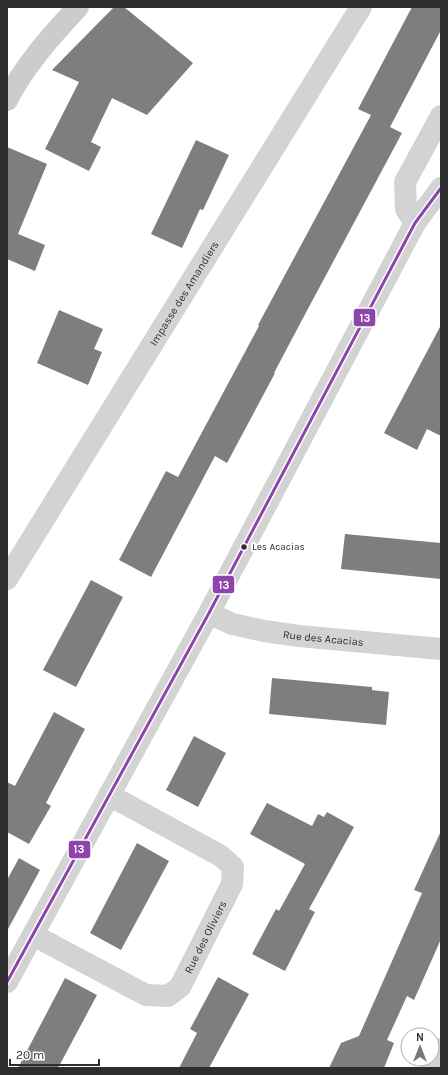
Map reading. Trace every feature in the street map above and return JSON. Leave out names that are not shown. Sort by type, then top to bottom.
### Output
[{"type":"main road","points":[[7,100],[14,86],[47,40],[78,7]]},
{"type":"street","name":"Impasse des Amandiers","points":[[7,579],[361,7]]},
{"type":"street","points":[[414,223],[406,209],[405,182],[441,116]]},
{"type":"street","points":[[7,982],[209,613],[414,223],[441,188]]},
{"type":"street","name":"Rue des Acacias","points":[[209,613],[232,624],[264,632],[441,649]]},
{"type":"street","name":"Rue des Oliviers","points":[[33,935],[146,995],[168,996],[180,987],[232,884],[233,867],[221,856],[109,795]]},
{"type":"street","points":[[432,1068],[441,1049]]},
{"type":"building","points":[[114,7],[124,7],[193,63],[147,115],[112,98],[91,142],[101,147],[89,171],[45,149],[79,82],[52,70]]},
{"type":"building","points":[[412,7],[441,7],[441,30],[390,127],[402,133],[227,463],[215,456],[151,577],[119,560],[166,471],[178,477],[371,115],[358,109]]},
{"type":"building","points":[[196,140],[229,155],[203,210],[200,209],[182,248],[151,234]]},
{"type":"building","points":[[7,147],[47,164],[18,234],[45,245],[35,271],[7,259]]},
{"type":"building","points":[[59,310],[103,329],[94,349],[102,352],[88,385],[37,363]]},
{"type":"building","points":[[441,325],[441,436],[427,429],[417,450],[384,433]]},
{"type":"building","points":[[345,534],[441,543],[441,579],[341,569]]},
{"type":"building","points":[[91,580],[123,597],[76,687],[43,670]]},
{"type":"building","points":[[272,678],[372,687],[372,690],[389,692],[386,725],[269,714]]},
{"type":"building","points":[[54,712],[85,729],[46,803],[51,806],[29,844],[7,832],[7,782],[15,786]]},
{"type":"building","points":[[194,736],[226,753],[198,807],[166,790]]},
{"type":"building","points":[[267,803],[312,826],[318,814],[324,817],[327,812],[354,827],[309,909],[315,912],[285,971],[252,954],[276,909],[279,911],[305,864],[250,834]]},
{"type":"building","points":[[441,831],[441,939],[414,1000],[407,996],[387,1040],[394,1043],[384,1068],[329,1068],[341,1043],[359,1036],[422,893],[414,890]]},
{"type":"building","points":[[137,843],[169,861],[121,950],[90,933]]},
{"type":"building","points":[[19,858],[40,870],[7,931],[7,880]]},
{"type":"building","points":[[218,977],[249,994],[209,1068],[179,1068],[197,1033],[190,1029]]},
{"type":"building","points":[[65,978],[97,995],[58,1068],[18,1068]]},
{"type":"transit line","name":"13","points":[[7,982],[209,613],[415,223],[441,188]]},
{"type":"place","name":"Les Acacias","points":[[244,547]]}]
